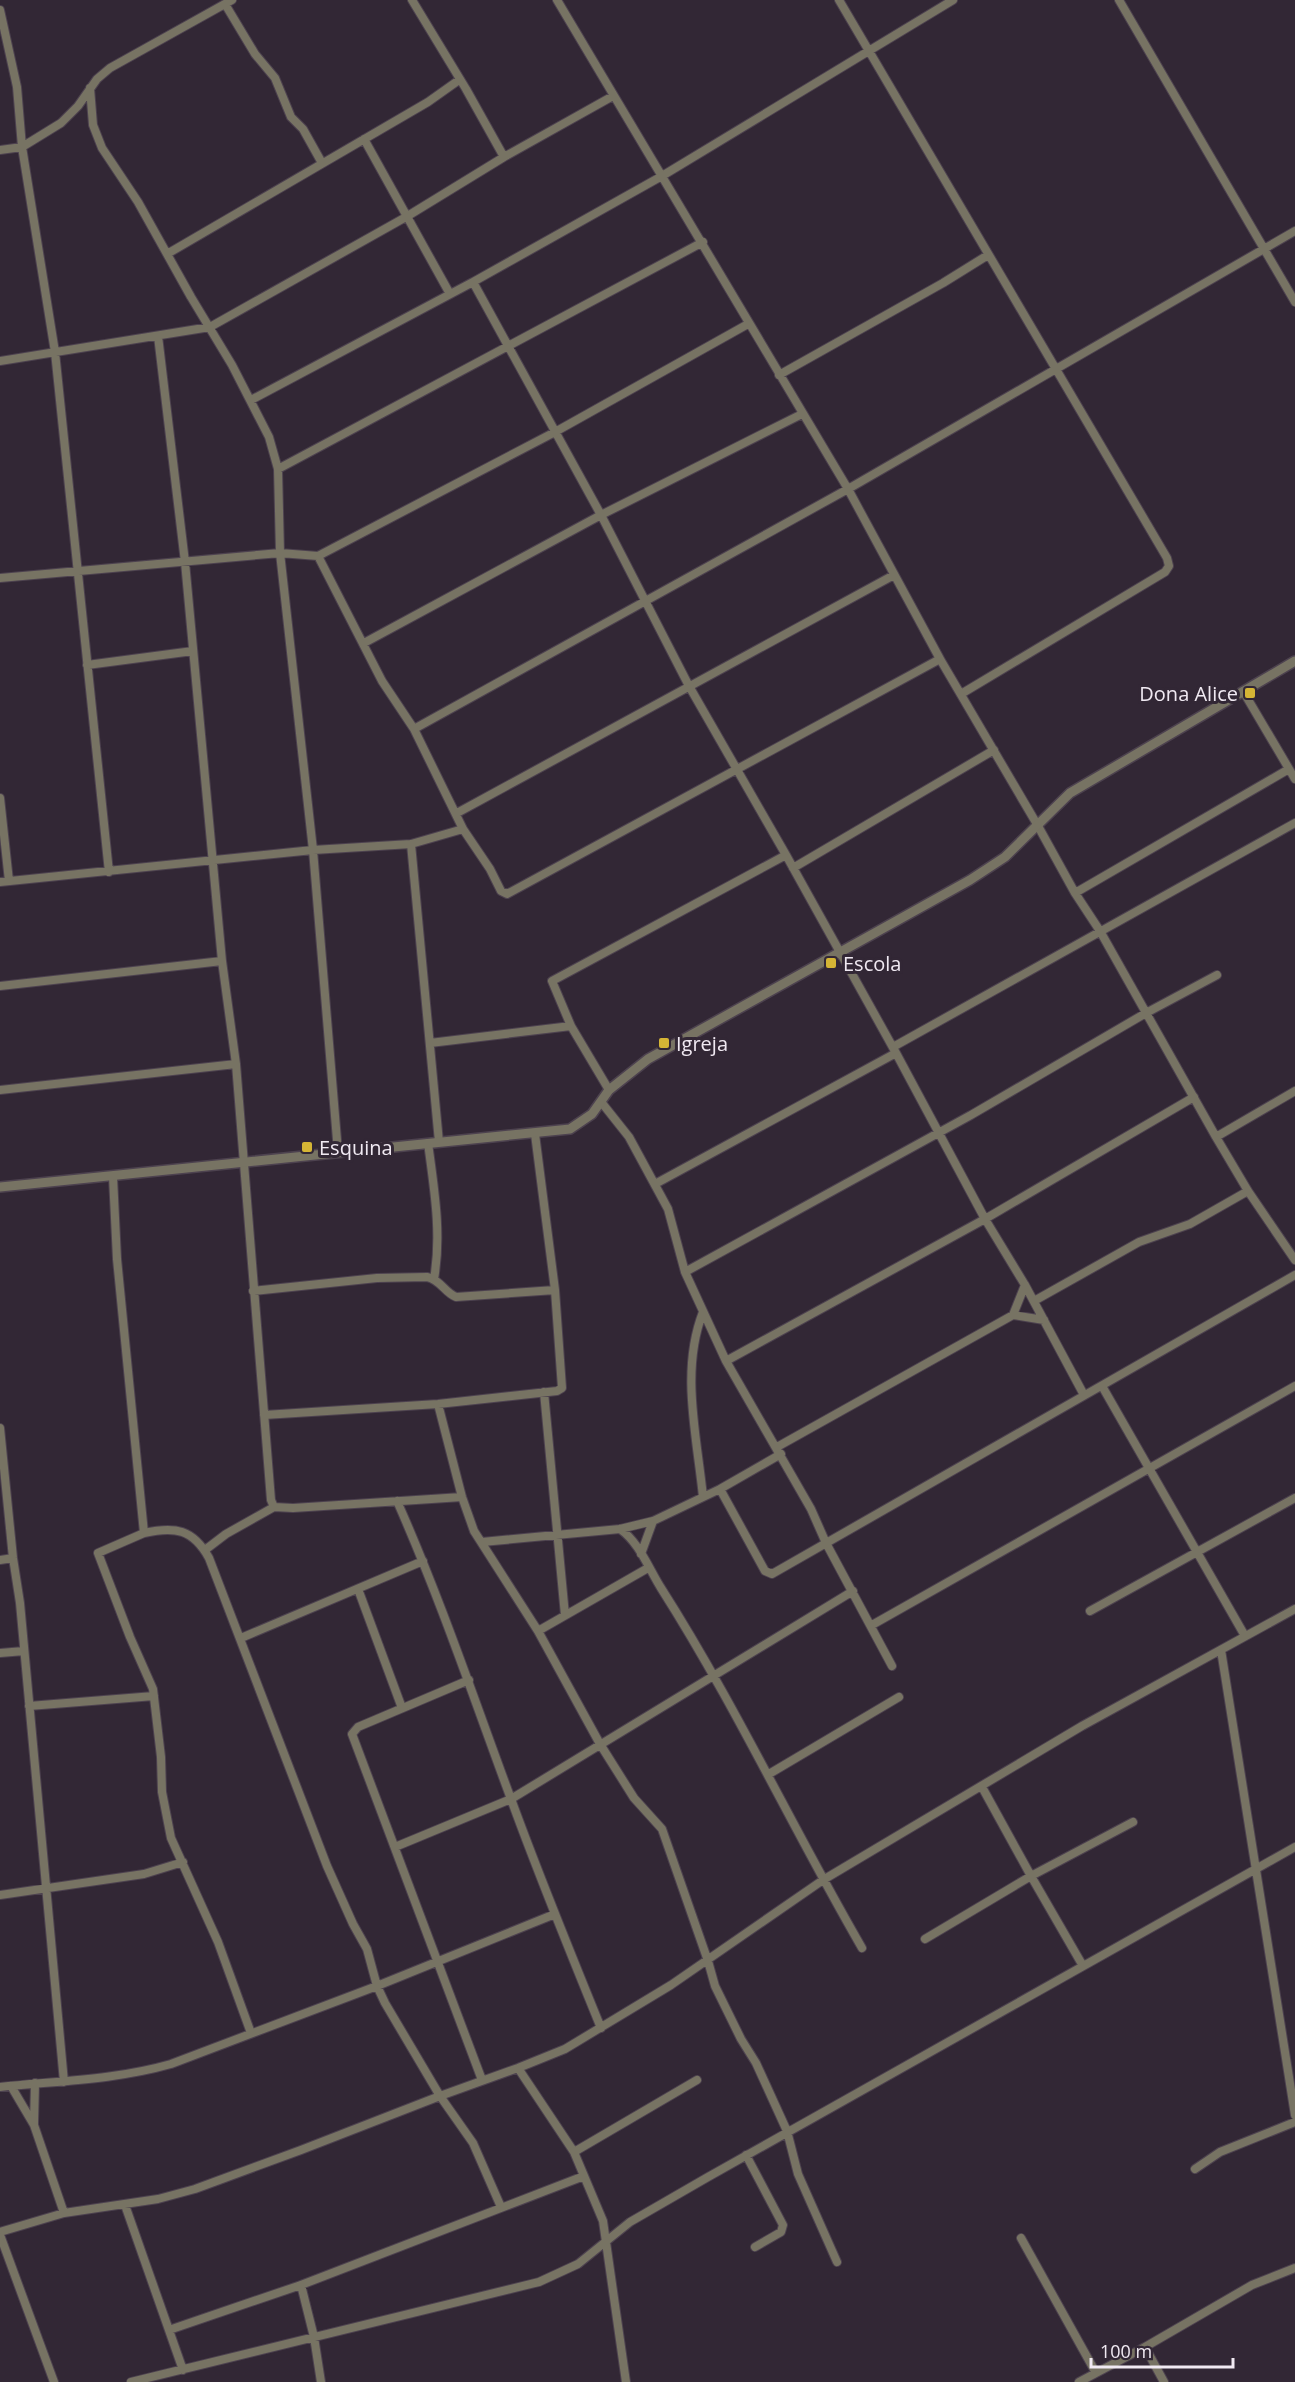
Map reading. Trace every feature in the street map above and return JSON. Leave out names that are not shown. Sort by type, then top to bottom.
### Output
[{"type":"street","points":[[412,0],[466,89],[504,158]]},
{"type":"street","points":[[557,0],[848,489],[940,659],[1100,931],[1216,1137],[1248,1191],[1294,1258]]},
{"type":"street","points":[[839,0],[1167,558],[1169,566],[1165,572],[961,694]]},
{"type":"street","points":[[251,400],[473,282],[662,176],[954,0]]},
{"type":"street","points":[[1119,0],[1295,302]]},
{"type":"street","points":[[0,150],[22,147],[61,123],[110,68],[222,3],[255,54],[275,78],[291,117],[303,129],[322,164]]},
{"type":"street","points":[[0,10],[17,87],[22,147],[55,352],[109,872]]},
{"type":"street","points":[[167,254],[428,102],[459,80]]},
{"type":"street","points":[[90,88],[93,125],[102,148],[138,202],[251,400],[269,437],[278,469],[280,553],[313,850],[338,1152]]},
{"type":"street","points":[[0,362],[210,327],[406,217],[613,96]]},
{"type":"street","points":[[364,139],[450,294]]},
{"type":"street","points":[[414,729],[848,489],[1295,231]]},
{"type":"street","points":[[278,469],[703,242]]},
{"type":"street","points":[[779,375],[943,283],[988,255]]},
{"type":"street","points":[[473,282],[602,515],[689,686],[895,1050],[985,1219],[1025,1285],[1084,1395]]},
{"type":"street","points":[[0,578],[280,553],[318,556],[555,432],[748,324]]},
{"type":"street","points":[[158,336],[185,562],[222,961],[236,1064],[271,1500],[274,1506]]},
{"type":"street","points":[[364,643],[602,515],[802,414]]},
{"type":"street","points":[[318,556],[394,701],[414,729],[464,829],[501,891],[507,894],[940,659]]},
{"type":"street","points":[[457,813],[894,575]]},
{"type":"street","points":[[87,665],[193,651]]},
{"type":"street","points":[[0,1187],[570,1129],[586,1120],[602,1103],[609,1090],[657,1053],[970,880],[1005,857],[1070,793],[1295,660]]},
{"type":"street","points":[[1243,692],[1295,779]]},
{"type":"street","points":[[793,868],[994,750]]},
{"type":"street","points":[[1076,893],[1289,769]]},
{"type":"street","points":[[0,798],[4,881],[313,850],[411,844],[464,829]]},
{"type":"street","points":[[655,1184],[1295,823]]},
{"type":"street","points":[[411,844],[440,1142]]},
{"type":"street","points":[[609,1090],[571,1026],[552,981],[786,855]]},
{"type":"street","points":[[0,986],[222,961]]},
{"type":"street","points":[[685,1272],[938,1133],[1216,975]]},
{"type":"street","points":[[430,1042],[571,1026]]},
{"type":"street","points":[[0,1090],[236,1064]]},
{"type":"street","points":[[1216,1137],[1295,1091]]},
{"type":"street","points":[[726,1361],[985,1219],[1194,1097]]},
{"type":"street","points":[[602,1103],[629,1137],[668,1209],[685,1272],[726,1361],[779,1450],[892,1666]]},
{"type":"street","points":[[264,1415],[438,1404],[560,1390],[563,1386],[555,1290],[536,1134]]},
{"type":"street","points":[[428,1143],[436,1198],[438,1241],[435,1279]]},
{"type":"street","points":[[112,1177],[117,1259],[144,1533]]},
{"type":"street","points":[[1034,1301],[1139,1242],[1190,1224],[1248,1191]]},
{"type":"street","points":[[720,1490],[766,1573],[771,1574],[1295,1275]]},
{"type":"street","points":[[254,1291],[376,1278],[427,1277],[435,1279],[449,1294],[456,1297],[555,1290]]},
{"type":"street","points":[[482,1542],[620,1529],[653,1521],[720,1490],[779,1450],[1013,1315],[1025,1285]]},
{"type":"street","points":[[703,1312],[696,1330],[690,1370],[704,1497]]},
{"type":"street","points":[[1013,1315],[1044,1320]]},
{"type":"street","points":[[1102,1386],[1245,1636]]},
{"type":"street","points":[[872,1625],[1295,1386]]},
{"type":"street","points":[[544,1392],[565,1615]]},
{"type":"street","points":[[438,1404],[470,1522],[538,1631],[600,1744],[634,1798],[662,1829],[715,1986],[756,2063],[787,2132],[798,2174],[837,2262]]},
{"type":"street","points":[[0,1428],[24,1651],[64,2082]]},
{"type":"street","points":[[205,1550],[274,1506],[293,1508],[462,1497]]},
{"type":"street","points":[[1090,1611],[1295,1498]]},
{"type":"street","points":[[397,1501],[423,1561],[469,1680],[511,1799],[601,2028]]},
{"type":"street","points":[[641,1554],[653,1521]]},
{"type":"street","points":[[251,2033],[218,1942],[171,1838],[166,1818],[154,1696],[98,1553],[144,1533],[171,1529],[185,1532],[205,1550],[217,1574],[327,1866],[367,1949],[377,1986],[404,2038],[440,2096],[474,2143],[501,2207]]},
{"type":"street","points":[[620,1529],[627,1534],[641,1554],[769,1774],[823,1880],[862,1948]]},
{"type":"street","points":[[0,1560],[13,1558]]},
{"type":"street","points":[[241,1638],[423,1561]]},
{"type":"street","points":[[538,1631],[648,1568]]},
{"type":"street","points":[[358,1588],[402,1708]]},
{"type":"street","points":[[395,1847],[511,1799],[853,1591]]},
{"type":"street","points":[[54,2382],[0,2234],[64,2213],[158,2199],[229,2177],[565,2049],[708,1961],[823,1880],[1082,1726],[1295,1610]]},
{"type":"street","points":[[1221,1650],[1295,2110]]},
{"type":"street","points":[[0,1653],[24,1651]]},
{"type":"street","points":[[469,1680],[358,1727],[352,1734],[482,2080]]},
{"type":"street","points":[[29,1707],[154,1696]]},
{"type":"street","points":[[769,1774],[899,1697]]},
{"type":"street","points":[[982,1787],[1083,1966]]},
{"type":"street","points":[[925,1939],[1031,1876],[1133,1822]]},
{"type":"street","points":[[131,2382],[539,2282],[578,2264],[630,2222],[746,2155],[1295,1847]]},
{"type":"street","points":[[0,1894],[144,1874],[183,1862]]},
{"type":"street","points":[[0,2087],[64,2082],[148,2071],[171,2064],[439,1962],[555,1914]]},
{"type":"street","points":[[519,2068],[574,2152],[603,2222],[626,2382]]},
{"type":"street","points":[[574,2152],[697,2080]]},
{"type":"street","points":[[34,2125],[35,2084]]},
{"type":"street","points":[[11,2086],[34,2125],[64,2213]]},
{"type":"street","points":[[1195,2169],[1220,2152],[1295,2122]]},
{"type":"street","points":[[746,2155],[783,2224],[781,2232],[755,2247]]},
{"type":"street","points":[[169,2330],[301,2285],[584,2176]]},
{"type":"street","points":[[125,2205],[183,2370]]},
{"type":"street","points":[[1021,2238],[1096,2373]]},
{"type":"street","points":[[1079,2382],[1252,2285],[1295,2268]]},
{"type":"street","points":[[301,2285],[314,2337],[321,2382]]},
{"type":"street","points":[[1144,2347],[1164,2382]]},
{"type":"place","name":"Dona Alice","points":[[1250,693]]},
{"type":"place","name":"Escola","points":[[831,963]]},
{"type":"place","name":"Igreja","points":[[664,1043]]},
{"type":"place","name":"Esquina","points":[[307,1147]]}]
